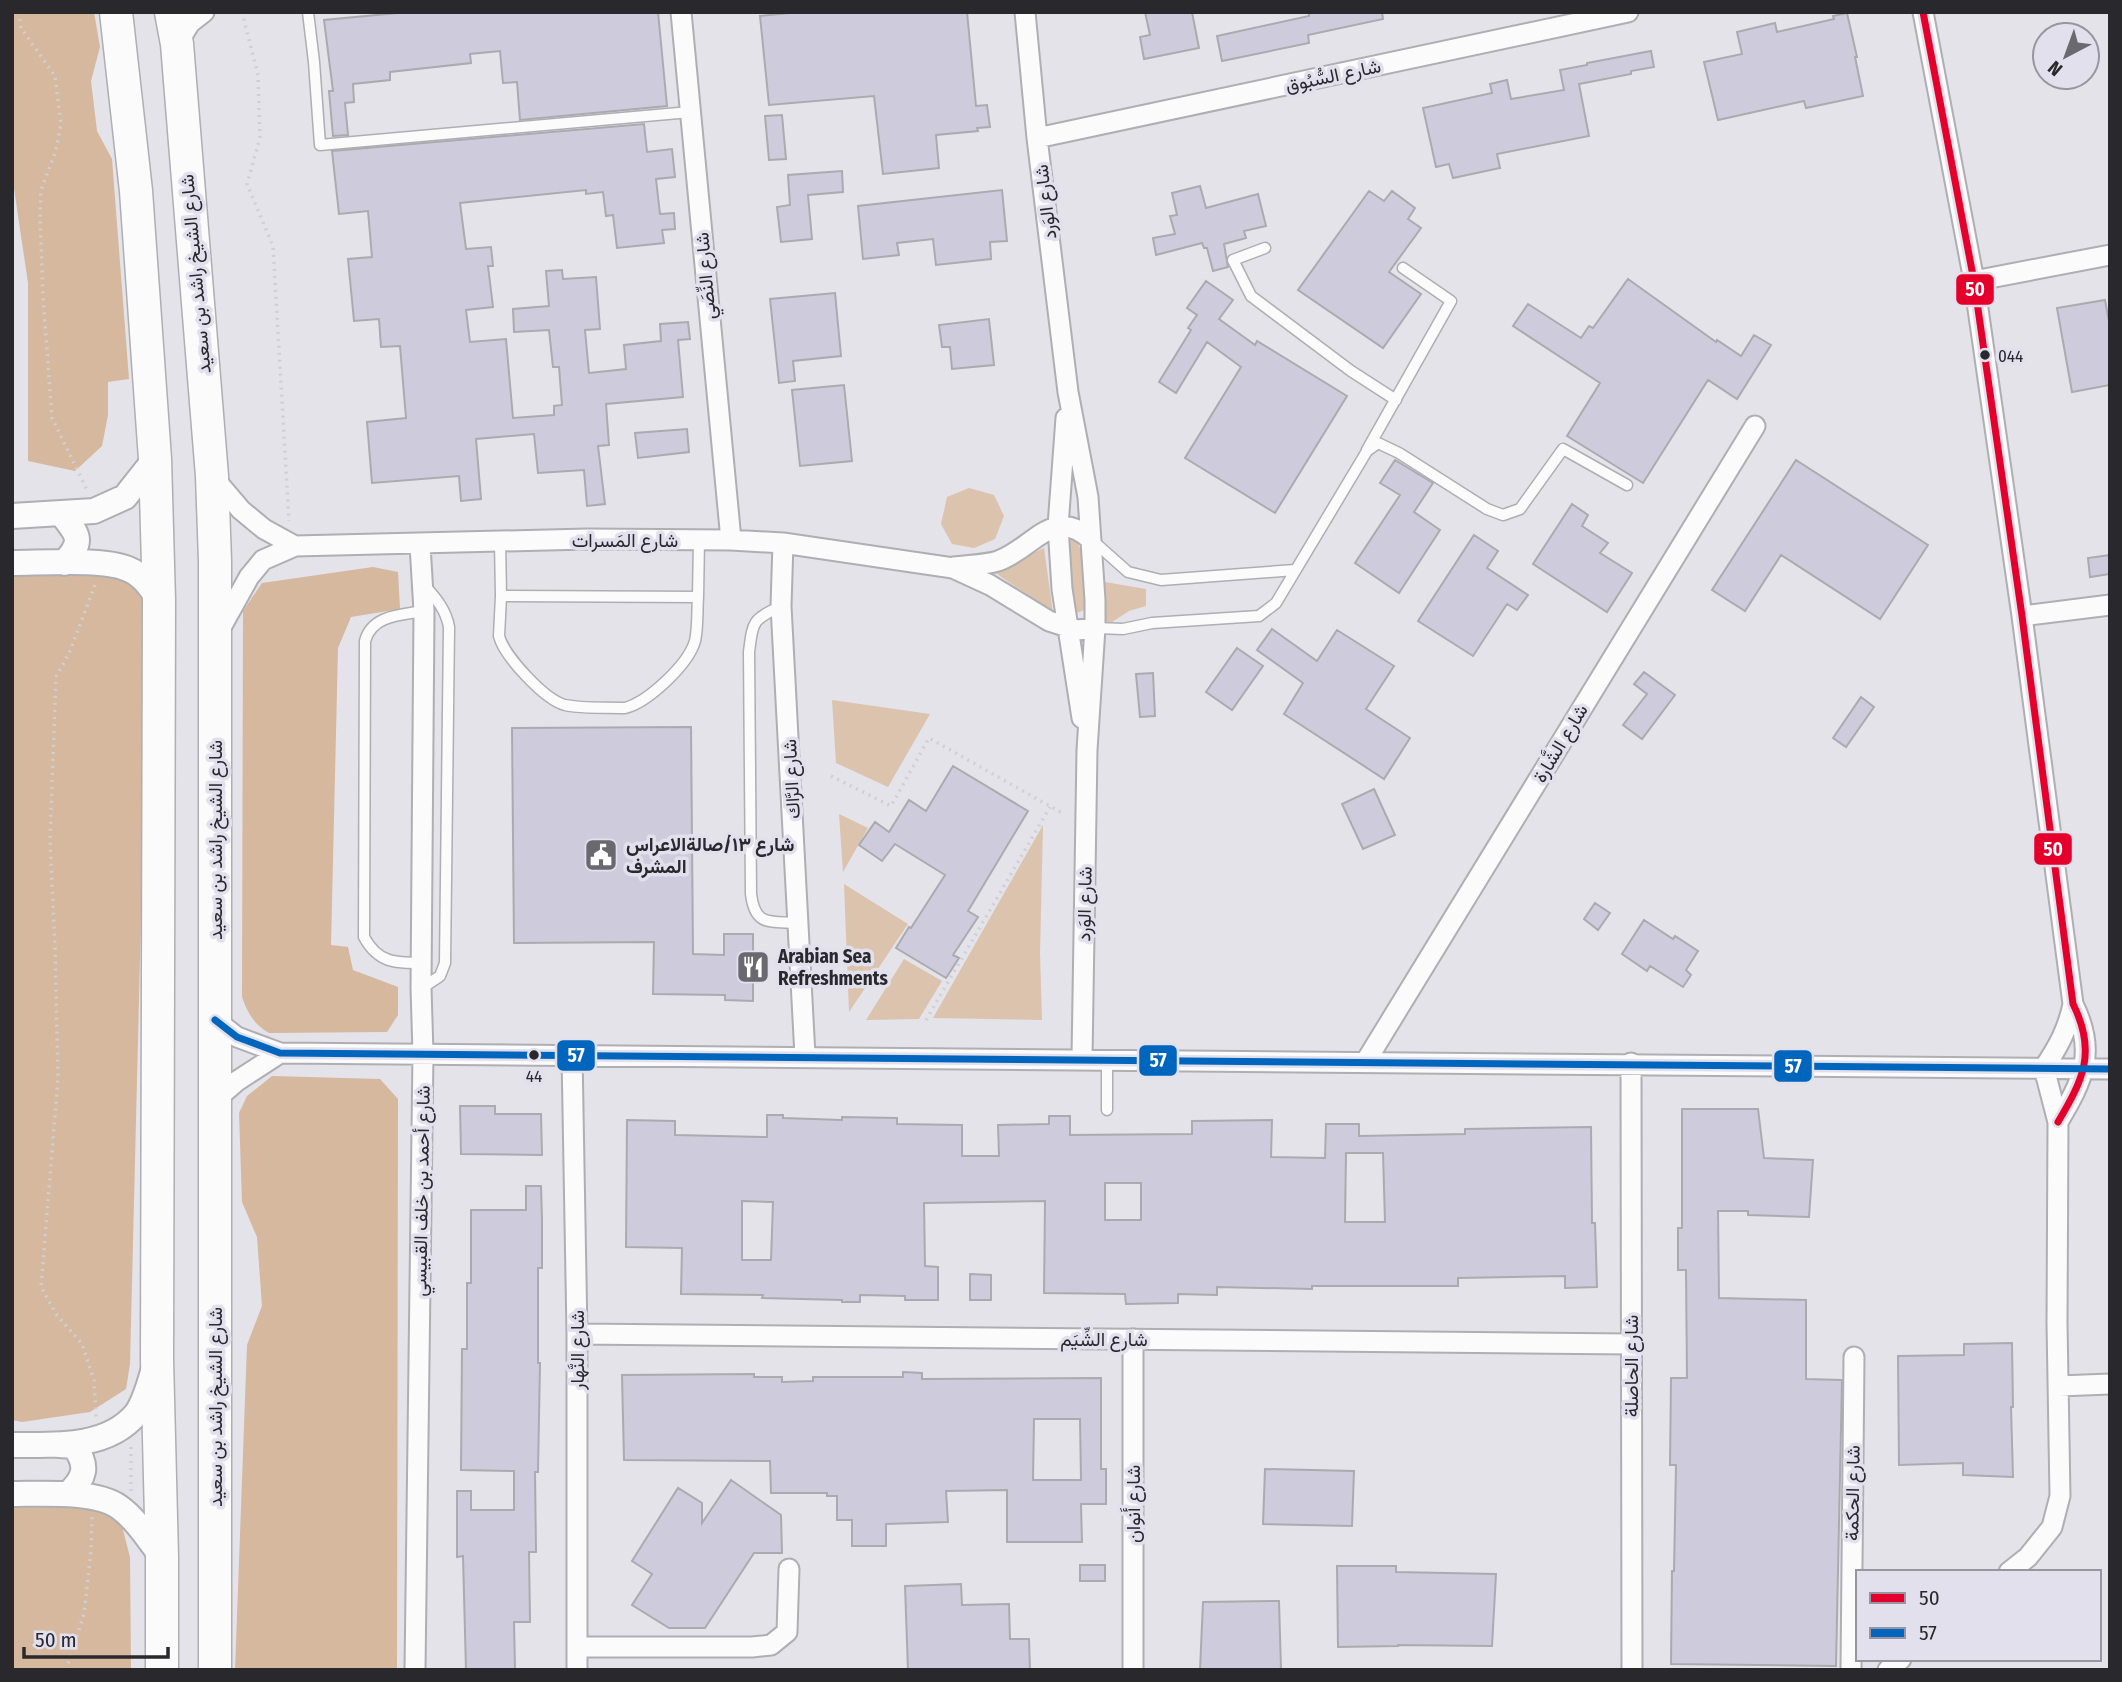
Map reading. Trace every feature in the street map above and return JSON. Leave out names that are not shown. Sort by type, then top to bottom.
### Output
[{"type":"main road","points":[[116,12],[136,191],[155,459],[159,600],[157,1360],[162,1670]]},
{"type":"main road","name":"شارع الشيخ راشد بن سعيد","points":[[171,12],[177,44],[212,476],[215,561],[215,1670]]},
{"type":"street","points":[[177,44],[190,23],[204,12]]},
{"type":"street","name":"شارع النِّصَي","points":[[681,12],[730,540]]},
{"type":"street","name":"شارع الوَرد","points":[[1024,12],[1068,392],[1088,497],[1096,628],[1087,750],[1082,1058]]},
{"type":"street","name":"شارع السُّبُوق","points":[[1037,138],[1629,12]]},
{"type":"street","points":[[1923,12],[1974,281],[2022,616],[2073,1004],[2082,1022],[2085,1038],[2084,1068],[2075,1093],[2058,1122]]},
{"type":"street","points":[[1974,281],[2110,256]]},
{"type":"street","name":"شارع الوَرد","points":[[1068,392],[1058,526],[1067,627],[1087,750]]},
{"type":"street","name":"شارع الشَّارة","points":[[1366,1061],[1755,426]]},
{"type":"street","points":[[12,516],[94,512],[125,497],[155,459]]},
{"type":"street","points":[[212,476],[264,529],[295,547]]},
{"type":"street","points":[[61,513],[77,535],[76,549],[64,563]]},
{"type":"street","points":[[1058,526],[1074,527],[1090,539]]},
{"type":"street","name":"شارع المَسرات","points":[[953,568],[997,561],[1019,551],[1058,526]]},
{"type":"street","name":"شارع المَسرات","points":[[215,639],[249,577],[263,560],[295,547],[587,539],[783,543],[953,568],[990,585],[1049,621],[1077,630],[1096,628]]},
{"type":"street","name":"شارع الرَّاك","points":[[783,543],[781,606],[805,1056]]},
{"type":"street","name":"شارع أحمد بن خلف القبيسي","points":[[415,1670],[423,1053],[421,988],[424,611],[420,545]]},
{"type":"street","points":[[12,563],[109,564],[129,569],[145,581],[159,600]]},
{"type":"street","points":[[2022,616],[2110,604]]},
{"type":"street","points":[[2012,1570],[2028,1557],[2052,1527],[2060,1496],[2058,1122],[2044,1068],[2065,1033],[2073,1004]]},
{"type":"street","points":[[215,1020],[237,1037],[280,1053],[1107,1058],[2110,1069]]},
{"type":"street","points":[[215,1100],[237,1081],[280,1053]]},
{"type":"street","name":"شارع النَّهار","points":[[572,1054],[577,1334],[577,1670]]},
{"type":"street","name":"شارع الحاصلة","points":[[1631,1063],[1632,1670]]},
{"type":"street","name":"شارع الشِّيَم","points":[[577,1334],[1631,1344]]},
{"type":"street","name":"شارع أَنوان","points":[[1133,1339],[1133,1670]]},
{"type":"street","name":"شارع الحكمة","points":[[1851,1670],[1854,1357]]},
{"type":"street","points":[[59,1446],[96,1439],[136,1413],[157,1360]]},
{"type":"street","points":[[2059,1385],[2110,1384]]},
{"type":"street","points":[[12,1445],[74,1446],[81,1455],[83,1475],[68,1494]]},
{"type":"street","points":[[12,1494],[68,1494],[104,1500],[118,1506],[131,1518],[162,1557]]},
{"type":"street","points":[[577,1647],[771,1645],[787,1632],[789,1570]]},
{"type":"lane","points":[[308,12],[320,145],[690,112]]},
{"type":"lane","points":[[1265,248],[1233,260],[1251,296],[1350,371],[1396,400]]},
{"type":"lane","points":[[1096,628],[1124,629],[1152,623],[1259,616],[1276,603],[1367,451],[1451,301],[1403,268]]},
{"type":"lane","points":[[1367,451],[1378,443],[1399,453],[1487,509],[1503,515],[1520,509],[1563,449],[1627,485]]},
{"type":"lane","points":[[1090,539],[1128,572],[1161,580],[1295,570]]},
{"type":"lane","points":[[500,542],[500,641],[508,655],[547,695],[565,705],[625,708],[646,698],[687,659],[694,642],[699,540]]},
{"type":"lane","points":[[421,988],[440,976],[445,963],[449,627],[447,616],[423,584]]},
{"type":"lane","points":[[501,596],[698,597]]},
{"type":"lane","points":[[781,606],[760,616],[752,628],[749,652],[751,894],[753,909],[758,918],[764,921],[798,923]]},
{"type":"lane","points":[[422,963],[392,962],[379,956],[369,947],[364,937],[365,641],[371,627],[379,621],[424,611]]},
{"type":"lane","points":[[1107,1058],[1107,1110]]},
{"type":"path","points":[[19,12],[21,29],[55,76],[61,124],[56,150],[41,190],[40,213],[52,418],[86,487],[88,497]]},
{"type":"path","points":[[242,12],[258,75],[260,125],[260,138],[247,184],[273,246],[289,521]]},
{"type":"path","points":[[96,1439],[94,1381],[82,1344],[56,1314],[41,1287],[58,1077],[50,840],[56,677],[70,651],[97,580]]},
{"type":"path","points":[[831,776],[891,806],[929,738],[1062,813]]},
{"type":"path","points":[[926,1020],[1050,806]]},
{"type":"path","points":[[118,1506],[131,1490],[132,1443],[121,1425]]},
{"type":"path","points":[[66,1670],[84,1614],[94,1498]]},
{"type":"shaded area","points":[[12,12],[94,12],[100,47],[91,81],[97,131],[112,159],[129,379],[108,382],[108,415],[102,446],[75,471],[28,461],[28,283],[12,175]]},
{"type":"shaded area","points":[[969,488],[994,495],[1004,516],[995,539],[974,548],[952,544],[941,524],[947,497]]},
{"type":"shaded area","points":[[1069,539],[1077,542],[1083,555],[1087,603],[1084,610],[1077,613],[1072,611],[1066,541]]},
{"type":"shaded area","points":[[1044,548],[1053,613],[993,571]]},
{"type":"shaded area","points":[[12,565],[103,566],[149,594],[130,1364],[126,1389],[90,1412],[22,1422],[12,1420]]},
{"type":"shaded area","points":[[373,567],[398,572],[400,609],[351,617],[338,648],[331,945],[348,947],[353,970],[398,987],[398,1015],[387,1032],[269,1033],[252,1018],[242,997],[243,611],[262,583]]},
{"type":"shaded area","points":[[1105,582],[1146,589],[1146,606],[1129,611],[1106,626]]},
{"type":"shaded area","points":[[832,700],[930,714],[888,787],[836,763]]},
{"type":"shaded area","points":[[839,814],[868,828],[843,872]]},
{"type":"shaded area","points":[[1043,825],[1040,953],[1042,1020],[933,1018]]},
{"type":"shaded area","points":[[844,884],[908,924],[849,1012]]},
{"type":"shaded area","points":[[904,959],[942,981],[919,1019],[866,1020]]},
{"type":"shaded area","points":[[272,1076],[380,1079],[398,1099],[397,1670],[235,1670],[247,1345],[262,1306],[257,1237],[242,1202],[239,1113],[247,1096]]},
{"type":"shaded area","points":[[96,1505],[122,1526],[130,1557],[131,1670],[12,1670],[12,1506]]},
{"type":"building","points":[[408,12],[658,12],[667,106],[520,120],[517,82],[503,83],[500,51],[470,54],[471,63],[390,72],[390,80],[353,84],[354,102],[345,103],[348,135],[333,136],[329,91],[333,91],[324,20]]},
{"type":"building","points":[[799,12],[967,12],[976,106],[987,105],[990,127],[977,128],[978,131],[936,135],[939,168],[883,174],[874,96],[769,105],[760,16]]},
{"type":"building","points":[[1145,12],[1192,12],[1199,48],[1144,59],[1140,37],[1150,35]]},
{"type":"building","points":[[1309,12],[1382,12],[1383,19],[1308,35],[1309,43],[1222,61],[1217,36],[1309,16]]},
{"type":"building","points":[[1847,13],[1863,96],[1806,108],[1804,101],[1718,120],[1704,62],[1742,54],[1737,32],[1775,23],[1777,32],[1834,19],[1833,16]]},
{"type":"building","points":[[1651,51],[1654,67],[1579,84],[1589,136],[1497,154],[1500,168],[1453,178],[1449,164],[1436,167],[1423,108],[1492,93],[1490,84],[1507,80],[1511,99],[1564,90],[1560,70]]},
{"type":"building","points":[[782,115],[786,159],[769,160],[765,116]]},
{"type":"building","points":[[644,124],[647,152],[672,149],[675,177],[656,179],[660,214],[674,213],[675,229],[662,230],[664,243],[617,248],[613,215],[606,216],[603,192],[586,194],[586,190],[460,203],[466,249],[491,247],[493,266],[488,266],[493,307],[466,310],[470,342],[506,339],[513,418],[554,415],[554,406],[562,405],[559,367],[553,367],[549,330],[514,332],[513,309],[549,306],[546,271],[562,270],[563,279],[596,277],[600,329],[585,330],[589,373],[626,369],[624,345],[661,341],[660,324],[688,322],[690,339],[678,340],[683,397],[606,404],[609,445],[598,446],[605,504],[587,506],[584,470],[538,473],[534,434],[476,439],[481,499],[461,501],[459,476],[372,483],[367,422],[406,418],[400,346],[381,347],[379,319],[354,321],[348,259],[372,257],[368,211],[339,214],[332,151]]},
{"type":"building","points":[[842,171],[843,192],[808,195],[812,239],[781,242],[777,207],[790,205],[788,175]]},
{"type":"building","points":[[1200,186],[1206,208],[1258,194],[1266,226],[1244,231],[1246,238],[1224,244],[1228,267],[1213,271],[1207,248],[1204,248],[1202,243],[1156,255],[1153,238],[1175,234],[1170,216],[1177,215],[1172,193]]},
{"type":"building","points":[[1002,190],[1007,241],[990,242],[991,259],[936,265],[933,239],[897,243],[899,255],[863,259],[858,206]]},
{"type":"building","points":[[1369,191],[1384,201],[1392,191],[1415,208],[1408,219],[1421,228],[1389,272],[1421,294],[1383,348],[1298,290]]},
{"type":"building","points":[[1628,279],[1716,342],[1717,340],[1741,356],[1754,335],[1771,345],[1737,399],[1708,380],[1643,483],[1567,436],[1600,383],[1513,326],[1528,304],[1581,338],[1589,326],[1593,328]]},
{"type":"building","points":[[1206,281],[1233,300],[1219,319],[1255,345],[1257,341],[1347,396],[1275,513],[1185,458],[1241,367],[1207,342],[1176,393],[1159,382],[1191,330],[1188,328],[1197,315],[1187,308]]},
{"type":"building","points":[[835,293],[841,356],[793,361],[795,381],[779,383],[770,299]]},
{"type":"building","points":[[2105,300],[2110,327],[2110,385],[2072,392],[2057,308]]},
{"type":"building","points":[[989,319],[994,365],[952,369],[950,347],[942,347],[939,325]]},
{"type":"building","points":[[844,385],[852,461],[800,466],[792,390]]},
{"type":"building","points":[[687,429],[689,452],[638,458],[635,433]]},
{"type":"building","points":[[1395,460],[1433,483],[1414,512],[1440,530],[1399,593],[1355,563],[1400,495],[1380,483]]},
{"type":"building","points":[[1796,460],[1928,545],[1880,619],[1781,555],[1745,611],[1712,590]]},
{"type":"building","points":[[1572,504],[1588,515],[1582,526],[1608,543],[1600,553],[1632,573],[1607,612],[1533,564]]},
{"type":"building","points":[[1474,535],[1498,551],[1487,568],[1528,595],[1517,610],[1507,604],[1473,656],[1418,621]]},
{"type":"building","points":[[2110,555],[2110,574],[2090,577],[2088,558]]},
{"type":"building","points":[[1272,629],[1317,661],[1337,630],[1394,666],[1366,709],[1410,738],[1384,779],[1284,714],[1303,683],[1257,650]]},
{"type":"building","points":[[1237,648],[1263,666],[1232,710],[1206,692]]},
{"type":"building","points":[[1644,672],[1675,695],[1642,739],[1623,725],[1647,694],[1634,684]]},
{"type":"building","points":[[1153,673],[1155,716],[1140,717],[1136,674]]},
{"type":"building","points":[[1861,697],[1874,707],[1846,747],[1833,738]]},
{"type":"building","points":[[691,727],[693,954],[724,955],[724,934],[753,934],[753,1001],[725,1000],[725,995],[653,994],[654,942],[514,943],[512,728]]},
{"type":"building","points":[[953,766],[1028,811],[968,911],[978,917],[953,955],[959,958],[946,978],[896,948],[945,875],[895,844],[882,861],[859,845],[875,822],[889,832],[909,800],[926,811]]},
{"type":"building","points":[[1374,789],[1395,835],[1363,849],[1342,804]]},
{"type":"building","points":[[1595,903],[1610,913],[1598,930],[1584,919]]},
{"type":"building","points":[[1644,920],[1698,951],[1686,970],[1691,975],[1683,987],[1650,966],[1647,971],[1622,954]]},
{"type":"building","points":[[460,1106],[495,1106],[495,1114],[541,1114],[542,1155],[461,1154]]},
{"type":"building","points":[[1682,1109],[1758,1109],[1764,1158],[1813,1160],[1809,1217],[1718,1211],[1719,1298],[1806,1300],[1806,1379],[1842,1380],[1836,1666],[1671,1664],[1676,1465],[1670,1465],[1671,1378],[1687,1378],[1686,1270],[1678,1270],[1678,1228],[1682,1228]]},
{"type":"building","points":[[767,1115],[842,1120],[842,1117],[897,1118],[897,1124],[962,1125],[962,1156],[999,1156],[998,1125],[1049,1124],[1049,1116],[1070,1116],[1070,1135],[1192,1134],[1192,1121],[1272,1120],[1271,1157],[1325,1158],[1326,1124],[1359,1124],[1359,1136],[1465,1134],[1465,1129],[1591,1127],[1592,1223],[1595,1223],[1597,1287],[1565,1288],[1565,1276],[1458,1278],[1458,1286],[1312,1286],[1312,1289],[1217,1287],[1217,1295],[1178,1294],[1178,1303],[1126,1304],[1125,1294],[1044,1293],[1045,1201],[924,1203],[925,1266],[938,1267],[938,1300],[905,1300],[905,1296],[860,1295],[860,1302],[842,1302],[762,1298],[763,1295],[681,1294],[682,1248],[626,1247],[627,1120],[675,1121],[675,1135],[767,1137]],"holes":[[[1346,1153],[1383,1153],[1385,1222],[1345,1222]],[[1105,1183],[1141,1183],[1141,1220],[1105,1220]],[[742,1201],[773,1202],[771,1260],[742,1260]]]},
{"type":"building","points":[[526,1186],[541,1186],[542,1219],[542,1268],[538,1268],[540,1363],[538,1472],[535,1472],[536,1552],[529,1552],[530,1622],[514,1622],[515,1670],[466,1670],[463,1556],[457,1557],[457,1491],[471,1491],[471,1510],[514,1510],[514,1471],[461,1470],[462,1349],[467,1349],[471,1210],[526,1210]]},
{"type":"building","points":[[970,1274],[991,1275],[991,1300],[970,1300]]},
{"type":"building","points":[[2012,1343],[2013,1477],[1963,1475],[1963,1463],[1899,1465],[1898,1356],[1964,1355],[1964,1344]]},
{"type":"building","points":[[903,1372],[922,1373],[922,1379],[1101,1378],[1101,1469],[1106,1469],[1106,1504],[1081,1504],[1082,1542],[1007,1542],[1007,1490],[946,1491],[948,1522],[886,1524],[886,1546],[852,1546],[852,1520],[837,1520],[837,1496],[827,1496],[827,1493],[771,1493],[770,1461],[624,1460],[622,1375],[754,1374],[754,1377],[782,1377],[782,1382],[813,1381],[813,1377],[903,1377]],"holes":[[[1034,1419],[1080,1419],[1081,1480],[1033,1480]]]},
{"type":"building","points":[[1265,1469],[1354,1471],[1352,1526],[1263,1524]]},
{"type":"building","points":[[731,1480],[781,1515],[782,1553],[754,1553],[705,1628],[669,1628],[632,1605],[652,1574],[632,1561],[678,1488],[702,1503],[702,1523]]},
{"type":"building","points":[[1080,1565],[1105,1565],[1105,1581],[1080,1581]]},
{"type":"building","points":[[1337,1566],[1396,1566],[1396,1572],[1496,1574],[1492,1646],[1338,1647]]},
{"type":"building","points":[[961,1584],[962,1605],[1009,1604],[1010,1639],[1029,1639],[1030,1670],[908,1670],[905,1586]]},
{"type":"building","points":[[1279,1601],[1281,1670],[1200,1670],[1203,1602]]},
{"type":"transit line","name":"50","points":[[1923,12],[1974,281],[2022,616],[2073,1004],[2084,1037],[2084,1065],[2080,1079],[2058,1122]]},
{"type":"transit line","name":"57","points":[[215,1020],[237,1037],[280,1053],[2110,1069]]},
{"type":"place","name":"044","points":[[1985,355]]},
{"type":"place","name":"شارع ١٣/صالةالاعراس المشرف","points":[[601,855]]},
{"type":"place","name":"Arabian Sea Refreshments","points":[[753,967]]},
{"type":"place","name":"44","points":[[534,1055]]}]
